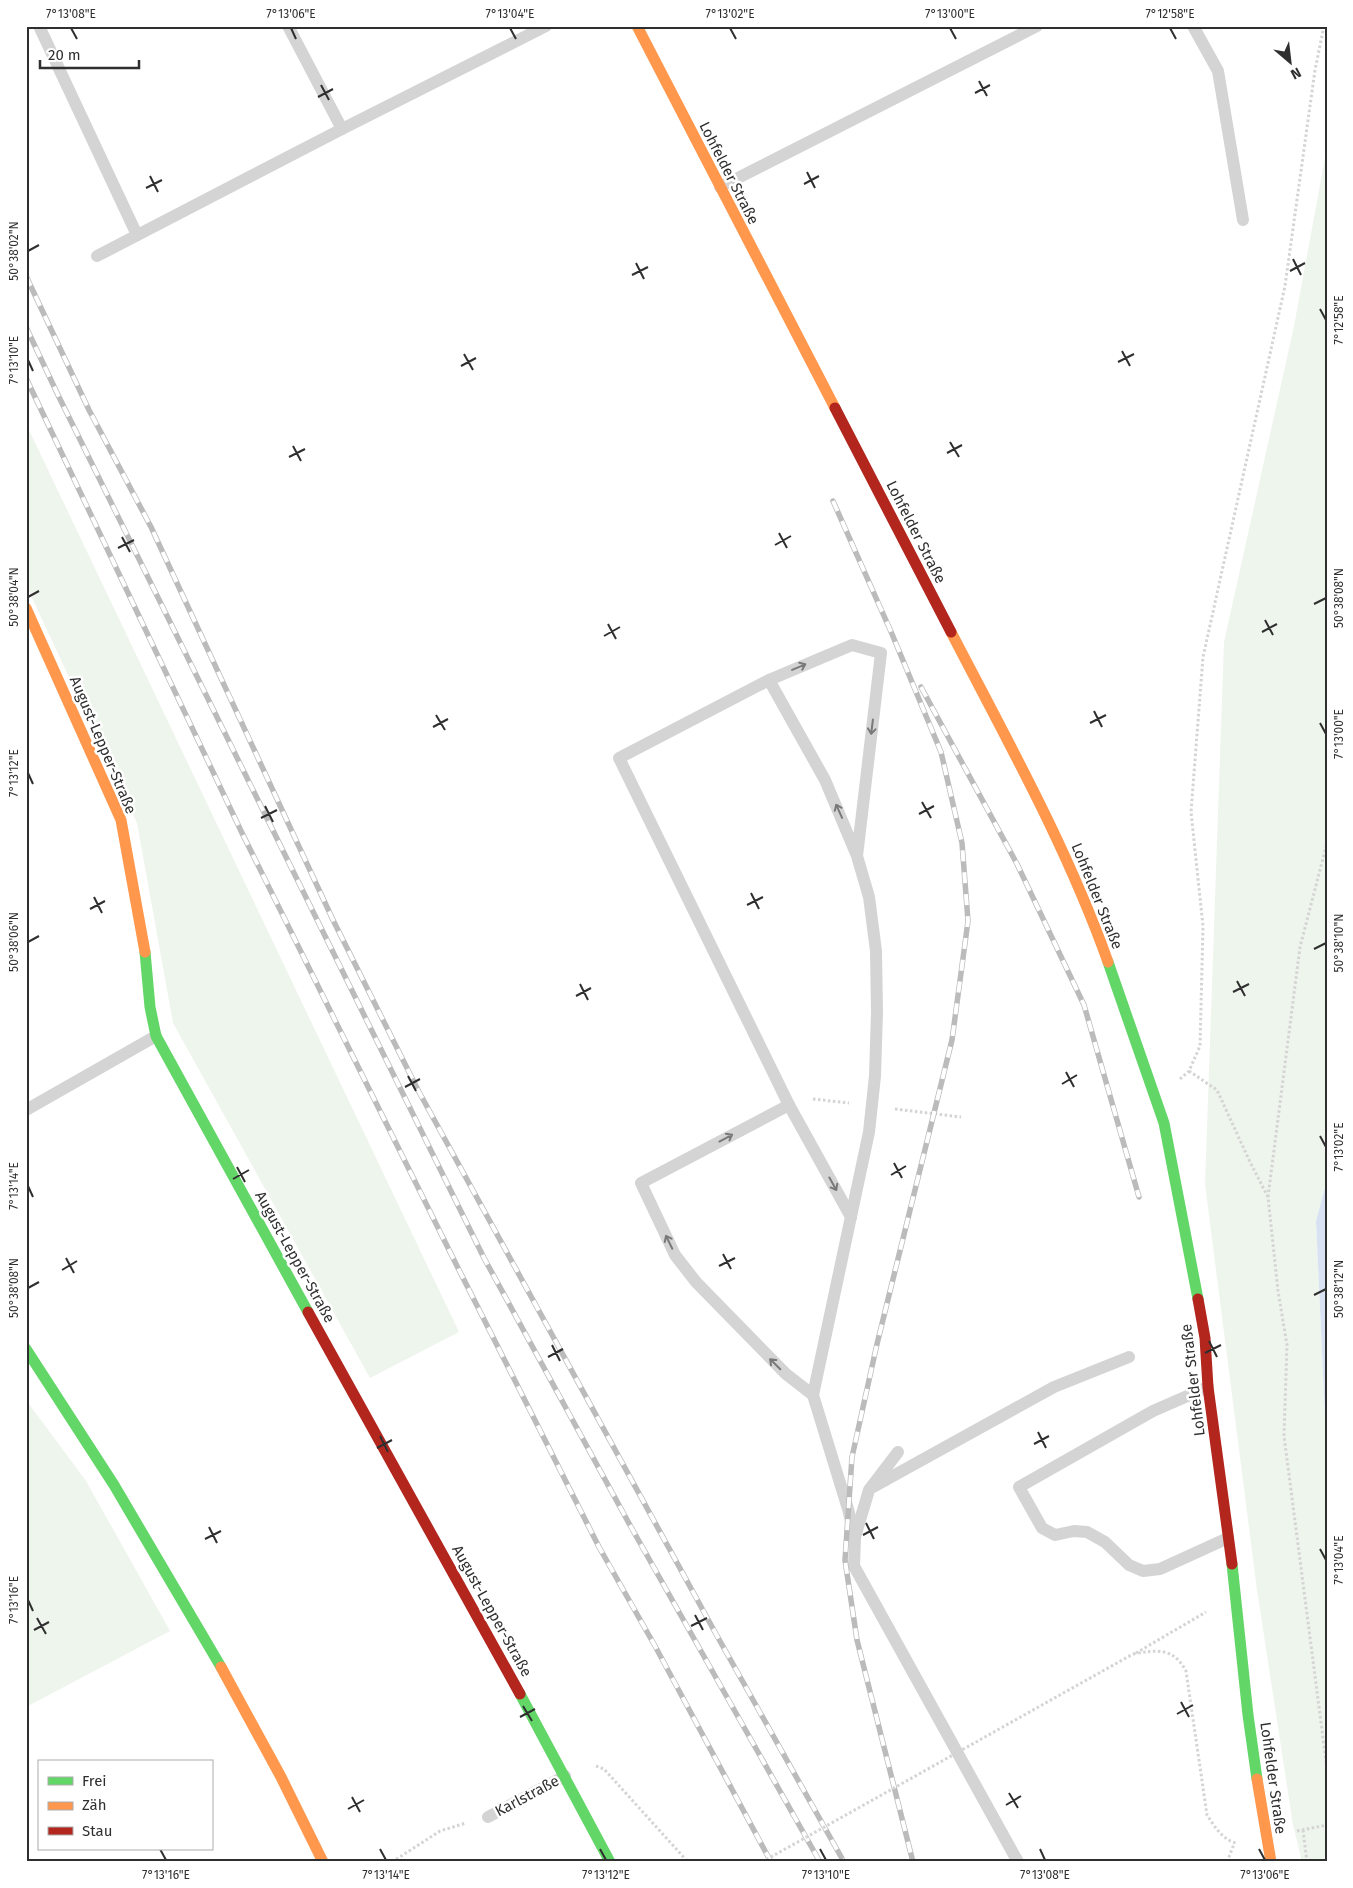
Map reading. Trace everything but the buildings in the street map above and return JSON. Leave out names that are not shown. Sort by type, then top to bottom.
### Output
[{"type":"street","name":"Lohfelder Straße","points":[[636,26],[1060,843],[1095,926],[1156,1099],[1164,1123],[1205,1338],[1208,1387],[1236,1595],[1248,1715],[1271,1862]]},
{"type":"street","name":"August-Lepper-Straße","points":[[26,608],[121,820],[145,946],[150,1007],[156,1036],[565,1776],[610,1862]]},
{"type":"street","points":[[26,1349],[105,1470],[182,1597],[254,1726],[323,1862]]},
{"type":"lane","points":[[39,26],[138,235]]},
{"type":"lane","points":[[288,26],[342,129]]},
{"type":"lane","points":[[97,256],[546,26]]},
{"type":"lane","points":[[720,187],[1037,26]]},
{"type":"lane","points":[[1194,26],[1218,70],[1243,220]]},
{"type":"lane","points":[[851,1217],[790,1105],[619,758],[769,680],[852,645],[880,653],[857,856]]},
{"type":"lane","points":[[769,680],[825,780],[857,856],[869,897],[876,952],[875,1076],[869,1132],[813,1395],[848,1509],[854,1537],[854,1566],[1018,1862]]},
{"type":"lane","points":[[26,1110],[156,1036]]},
{"type":"lane","points":[[790,1105],[640,1183],[675,1255],[696,1282],[786,1374],[813,1395]]},
{"type":"lane","points":[[869,1490],[1054,1387],[1129,1357]]},
{"type":"lane","points":[[1208,1387],[1153,1411],[1019,1487],[1042,1528],[1056,1535],[1074,1531],[1087,1532],[1105,1542],[1129,1565],[1144,1571],[1160,1569],[1228,1538]]},
{"type":"lane","points":[[854,1537],[869,1490],[898,1452]]},
{"type":"lane","name":"Karlstraße","points":[[488,1817],[565,1776]]},
{"type":"path","points":[[1156,1099],[1189,1071],[1200,1046],[1203,926],[1191,812],[1202,657],[1285,286],[1315,70],[1324,26]]},
{"type":"path","points":[[1327,844],[1300,947],[1268,1197],[1278,1291],[1287,1345],[1284,1436],[1327,1769]]},
{"type":"path","points":[[1189,1071],[1217,1090],[1268,1197]]},
{"type":"path","points":[[762,1862],[1236,1595]]},
{"type":"path","points":[[1133,1654],[1152,1651],[1168,1653],[1180,1660],[1186,1671],[1207,1815],[1214,1826],[1234,1843],[1266,1838]]},
{"type":"path","points":[[565,1776],[585,1765],[595,1765],[604,1769],[688,1862]]},
{"type":"path","points":[[392,1862],[440,1831],[488,1817]]},
{"type":"path","points":[[1315,1827],[1327,1825]]},
{"type":"path","points":[[1303,1830],[1307,1862]]},
{"type":"path","points":[[1227,1862],[1234,1843]]},
{"type":"shaded area","points":[[1327,147],[1327,1180],[1316,1221],[1327,1460],[1327,1862],[1302,1862],[1293,1825],[1257,1590],[1205,1184],[1224,642],[1294,326]]},
{"type":"shaded area","points":[[29,430],[459,1332],[370,1378],[173,1023],[137,823],[26,585],[26,431]]},
{"type":"shaded area","points":[[26,1400],[86,1481],[170,1631],[26,1707]]},
{"type":"water","points":[[1327,1180],[1327,1460],[1316,1221]]},
{"type":"railway","points":[[26,276],[89,410],[151,527],[333,920],[419,1092],[716,1634],[844,1862]]},
{"type":"railway","points":[[26,327],[484,1258],[631,1527],[820,1862]]},
{"type":"railway","points":[[26,378],[242,833],[458,1268],[599,1547],[655,1646],[771,1862]]},
{"type":"railway","points":[[833,501],[892,634],[941,752],[962,843],[968,921],[952,1040],[877,1344],[852,1457],[845,1560],[857,1640],[913,1862]]},
{"type":"railway","points":[[921,687],[1017,864],[1084,1005],[1139,1197]]},
{"type":"traffic: fast","points":[[145,952],[150,1007],[156,1036],[308,1312]]},
{"type":"traffic: fast","points":[[1108,962],[1164,1123],[1198,1299]]},
{"type":"traffic: fast","points":[[26,1349],[114,1485],[221,1667]]},
{"type":"traffic: fast","points":[[1232,1564],[1248,1715],[1257,1779]]},
{"type":"traffic: fast","points":[[520,1694],[610,1862]]},
{"type":"traffic: slow","points":[[637,26],[835,408]]},
{"type":"traffic: slow","points":[[26,608],[121,820],[145,952]]},
{"type":"traffic: slow","points":[[951,632],[1055,836],[1092,919],[1108,962]]},
{"type":"traffic: slow","points":[[221,1667],[281,1777],[323,1862]]},
{"type":"traffic: slow","points":[[1257,1779],[1271,1862]]},
{"type":"traffic: jam","points":[[835,408],[951,632]]},
{"type":"traffic: jam","points":[[1198,1299],[1205,1338],[1208,1387],[1232,1564]]},
{"type":"traffic: jam","points":[[308,1312],[520,1694]]}]
